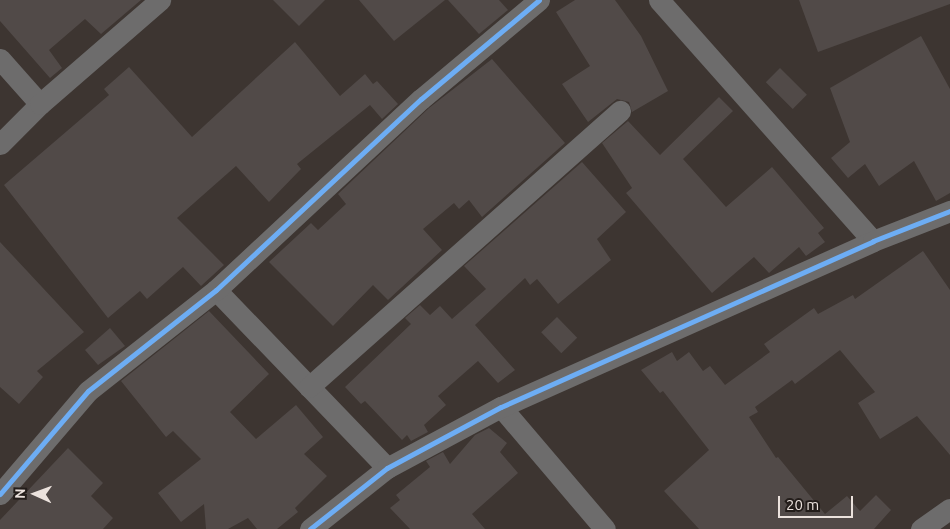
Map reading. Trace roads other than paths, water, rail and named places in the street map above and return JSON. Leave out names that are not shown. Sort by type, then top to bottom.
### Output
[{"type":"street","points":[[0,144],[40,104],[160,0]]},
{"type":"street","points":[[0,494],[88,391],[216,290],[421,99],[540,0]]},
{"type":"street","points":[[659,0],[873,241]]},
{"type":"street","points":[[0,59],[40,104]]},
{"type":"street","points":[[310,387],[620,111]]},
{"type":"street","points":[[310,529],[387,468],[502,407],[873,241],[950,211]]},
{"type":"street","points":[[216,290],[387,468]]},
{"type":"street","points":[[502,407],[605,529]]},
{"type":"street","points":[[921,529],[950,509]]}]
